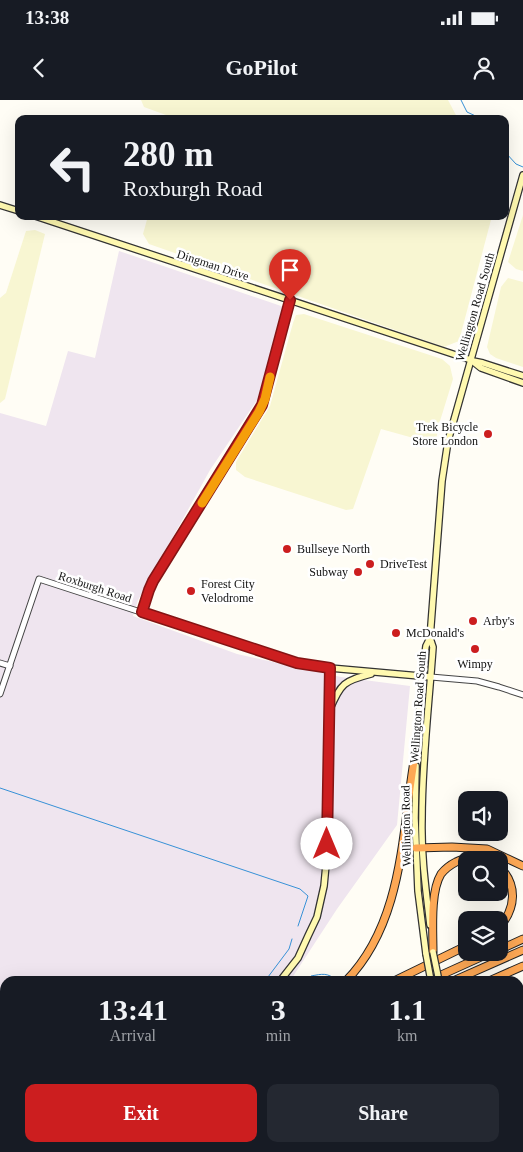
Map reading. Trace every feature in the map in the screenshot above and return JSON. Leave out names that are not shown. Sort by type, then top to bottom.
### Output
[{"type":"highway","points":[[351,976],[358,969],[373,944],[388,909],[396,881],[416,748]]},
{"type":"highway","points":[[419,848],[452,846],[486,849],[523,866]]},
{"type":"highway","points":[[430,953],[436,887],[441,874],[458,860]]},
{"type":"highway","points":[[508,876],[512,888],[512,904],[508,918]]},
{"type":"highway","points":[[508,946],[523,939]]},
{"type":"highway","points":[[404,976],[458,950]]},
{"type":"highway","points":[[464,976],[523,950]]},
{"type":"highway","points":[[440,976],[472,961]]},
{"type":"highway","points":[[500,976],[523,966]]},
{"type":"main road","name":"Wellington Road South","points":[[429,976],[430,953],[424,877],[419,848],[433,647],[430,638],[442,481],[448,441],[523,176]]},
{"type":"main road","points":[[0,205],[15,210]]},
{"type":"main road","name":"Dingman Drive","points":[[47,220],[523,376]]},
{"type":"main road","name":"Dingman Drive","points":[[471,360],[481,368],[523,383]]},
{"type":"main road","name":"Wellington Road","points":[[419,848],[416,748],[422,677],[426,646],[430,638]]},
{"type":"main road","points":[[284,976],[298,958],[317,916],[324,886],[327,854],[330,668]]},
{"type":"main road","name":"Roxburgh Road","points":[[330,668],[431,677]]},
{"type":"main road","points":[[329,713],[338,690],[342,685],[350,680],[375,673]]},
{"type":"main road","name":"Wellington Road South","points":[[430,953],[437,976]]},
{"type":"street","points":[[142,612],[156,576],[262,405],[290,300]]},
{"type":"street","name":"Roxburgh Road","points":[[10,666],[39,579],[297,663],[330,668]]},
{"type":"street","points":[[0,663],[10,666],[0,694]]},
{"type":"street","name":"Roxburgh Road","points":[[431,677],[477,681],[499,686],[523,695]]},
{"type":"shaded area","points":[[141,100],[448,100],[456,115],[166,115],[144,107]]},
{"type":"shaded area","points":[[523,215],[523,271],[516,269],[508,262]]},
{"type":"shaded area","points":[[147,220],[491,220],[459,341],[444,347],[149,244],[143,234]]},
{"type":"shaded area","points":[[35,230],[45,234],[5,399],[0,403],[0,298],[6,293],[26,231]]},
{"type":"shaded area","points":[[119,251],[284,307],[257,400],[210,470],[138,600],[133,616],[237,654],[341,677],[410,686],[397,825],[337,909],[293,976],[0,976],[0,413],[46,426],[68,351],[95,358]]},
{"type":"shaded area","points":[[508,278],[523,282],[523,367],[496,358],[490,354],[487,347],[501,287]]},
{"type":"shaded area","points":[[304,314],[442,359],[450,366],[453,379],[435,444],[381,429],[353,509],[346,510],[245,477],[236,470],[236,462],[270,406],[296,315]]},
{"type":"waterway","points":[[461,100],[467,112],[473,115]]},
{"type":"waterway","points":[[509,156],[516,164],[523,167]]},
{"type":"waterway","points":[[0,788],[300,889],[308,896],[298,926]]},
{"type":"waterway","points":[[269,976],[289,949],[292,939]]},
{"type":"waterway","points":[[311,976],[322,974],[331,976]]},
{"type":"slow traffic","points":[[202,503],[259,412],[265,399],[270,377]]},
{"type":"place","name":"Trek Bicycle Store London","points":[[488,434]]},
{"type":"place","name":"Bullseye North","points":[[287,549]]},
{"type":"place","name":"DriveTest","points":[[370,564]]},
{"type":"place","name":"Subway","points":[[358,572]]},
{"type":"place","name":"Forest City Velodrome","points":[[191,591]]},
{"type":"place","name":"Arby's","points":[[473,621]]},
{"type":"place","name":"McDonald's","points":[[396,633]]},
{"type":"place","name":"Wimpy","points":[[475,649]]},
{"type":"route","points":[[290,300],[265,399],[259,412],[153,581],[142,612],[297,663],[330,668],[327,844]]}]
